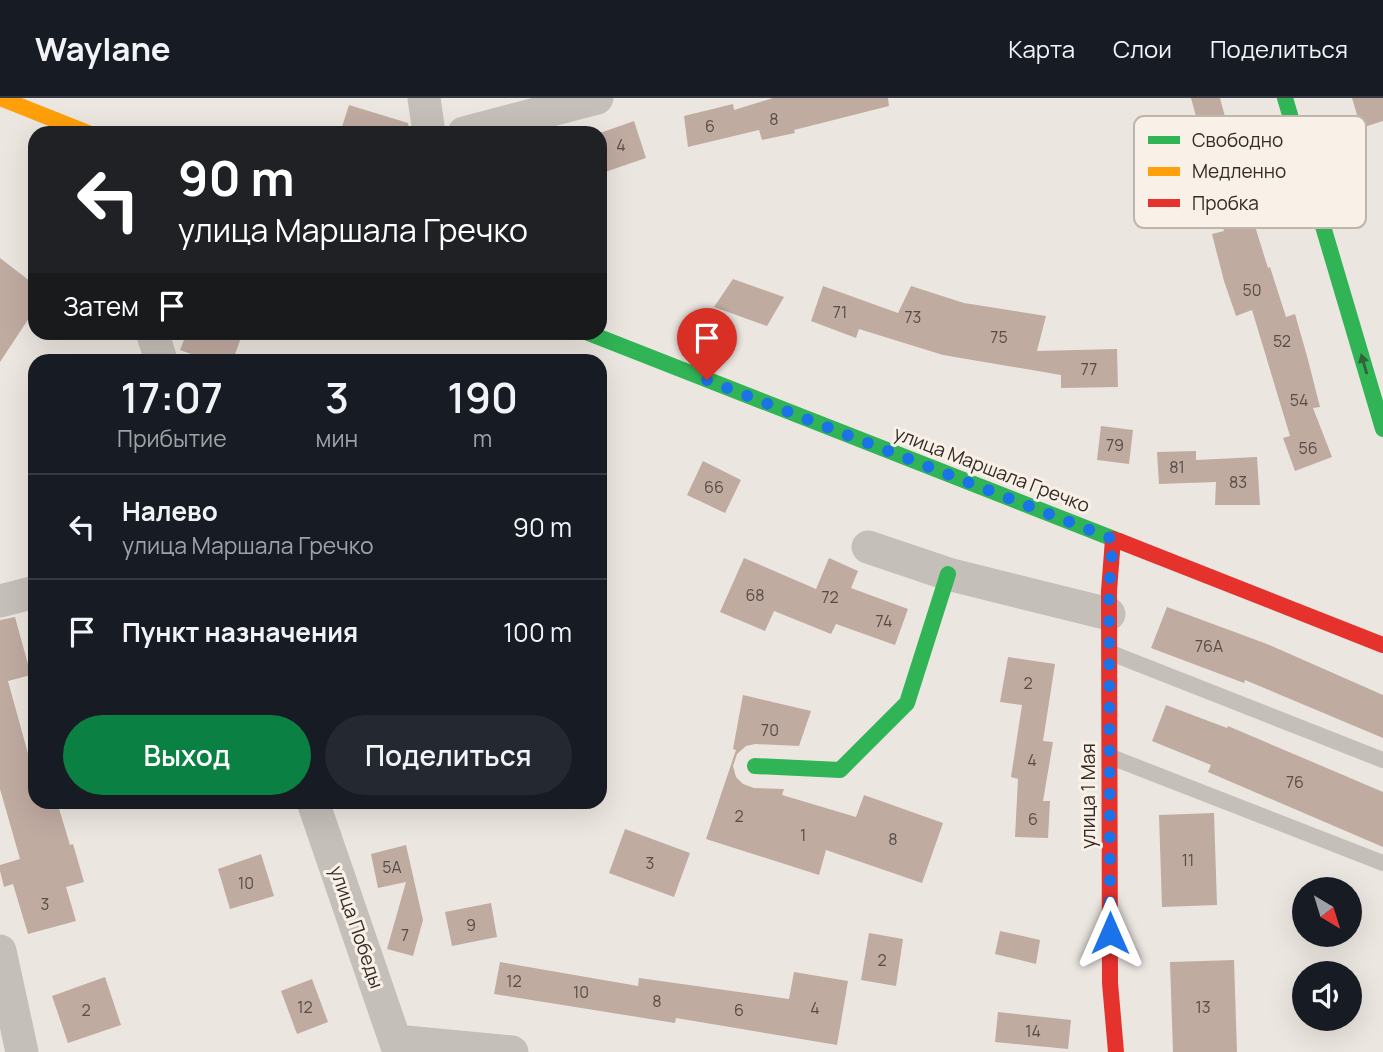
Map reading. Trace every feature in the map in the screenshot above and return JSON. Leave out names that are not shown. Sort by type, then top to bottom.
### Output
[{"type":"street","points":[[0,98],[70,126]]},
{"type":"street","points":[[424,98],[428,126]]},
{"type":"street","points":[[491,126],[597,98]]},
{"type":"street","points":[[1285,98],[1290,116]]},
{"type":"street","points":[[1323,228],[1383,429]]},
{"type":"street","name":"улица Маршала Гречко","points":[[606,340],[1383,645]]},
{"type":"street","name":"улица 1 Мая","points":[[1113,539],[1109,614],[1110,983],[1116,1052]]},
{"type":"street","points":[[868,547],[948,574],[1109,614]]},
{"type":"street","points":[[755,766],[840,770],[907,704],[948,574]]},
{"type":"street","points":[[0,601],[28,594]]},
{"type":"street","name":"улица Победы","points":[[315,809],[398,1046]]},
{"type":"street","points":[[0,951],[22,1052]]},
{"type":"street","points":[[398,1046],[512,1052]]},
{"type":"lane","points":[[1109,652],[1383,760]]},
{"type":"lane","points":[[1109,756],[1383,863]]},
{"type":"building","points":[[773,98],[888,98],[889,106],[762,140],[759,130],[688,147],[684,116],[733,104],[734,110]]},
{"type":"building","points":[[1191,98],[1220,98],[1225,116],[1196,116]]},
{"type":"building","points":[[1352,98],[1383,98],[1383,121],[1366,126],[1366,116],[1357,116]]},
{"type":"building","points":[[349,105],[408,123],[409,126],[342,126]]},
{"type":"building","points":[[634,121],[646,158],[607,171],[607,131]]},
{"type":"building","points":[[1223,228],[1256,228],[1286,317],[1295,314],[1320,407],[1313,408],[1332,457],[1295,471],[1283,438],[1290,436],[1252,310],[1236,316],[1224,281],[1212,234],[1224,231]]},
{"type":"building","points":[[0,258],[28,280],[28,320],[0,362]]},
{"type":"building","points":[[733,279],[784,297],[767,326],[714,307]]},
{"type":"building","points":[[823,286],[898,313],[911,286],[964,303],[1046,316],[1037,351],[1117,349],[1118,387],[1061,388],[1061,375],[943,355],[859,329],[856,338],[811,321]]},
{"type":"building","points":[[184,340],[240,340],[235,354],[191,354],[180,350]]},
{"type":"building","points":[[1101,426],[1133,430],[1129,464],[1097,460]]},
{"type":"building","points":[[1196,451],[1196,460],[1257,457],[1260,505],[1215,505],[1216,482],[1159,484],[1157,452]]},
{"type":"building","points":[[703,461],[741,480],[725,513],[687,495]]},
{"type":"building","points":[[744,558],[816,589],[829,558],[858,571],[851,588],[908,609],[895,645],[836,624],[831,634],[774,611],[765,631],[720,612]]},
{"type":"building","points":[[1167,607],[1267,644],[1383,695],[1383,738],[1245,680],[1244,683],[1151,648]]},
{"type":"building","points":[[15,617],[28,664],[28,676],[8,681],[28,754],[28,809],[59,809],[84,882],[66,887],[76,921],[28,934],[13,884],[4,887],[0,871],[0,865],[20,859],[0,789],[0,620]]},
{"type":"building","points":[[1008,657],[1055,664],[1043,741],[1053,742],[1043,801],[1050,801],[1048,838],[1015,837],[1018,779],[1011,777],[1022,705],[1000,702]]},
{"type":"building","points":[[743,695],[811,711],[799,746],[746,746],[737,754],[733,766],[736,777],[743,784],[754,788],[784,789],[782,795],[856,817],[864,795],[943,823],[922,883],[826,850],[819,875],[706,839],[736,750],[733,749]]},
{"type":"building","points":[[1166,705],[1227,728],[1228,726],[1383,792],[1383,847],[1208,772],[1211,765],[1152,741]]},
{"type":"building","points":[[1214,813],[1217,905],[1162,907],[1159,815]]},
{"type":"building","points":[[625,829],[690,853],[674,897],[609,873]]},
{"type":"building","points":[[406,845],[423,920],[413,956],[387,949],[406,882],[378,888],[371,854]]},
{"type":"building","points":[[261,854],[274,896],[230,909],[218,869]]},
{"type":"building","points":[[491,903],[497,937],[452,946],[445,912]]},
{"type":"building","points":[[1000,931],[1040,940],[1036,964],[995,954]]},
{"type":"building","points":[[869,933],[903,939],[896,986],[861,980]]},
{"type":"building","points":[[1234,960],[1237,1052],[1173,1052],[1170,962]]},
{"type":"building","points":[[500,962],[638,986],[639,978],[789,999],[794,972],[848,981],[837,1045],[676,1018],[675,1023],[494,994]]},
{"type":"building","points":[[105,977],[121,1025],[68,1043],[52,996]]},
{"type":"building","points":[[312,979],[328,1022],[297,1034],[281,991]]},
{"type":"building","points":[[998,1012],[1071,1020],[1068,1049],[995,1042]]},
{"type":"traffic: fast","points":[[1285,98],[1290,116]]},
{"type":"traffic: fast","points":[[1323,228],[1383,429]]},
{"type":"traffic: fast","points":[[606,340],[1119,541]]},
{"type":"traffic: fast","points":[[755,766],[840,770],[907,703],[948,574]]},
{"type":"traffic: slow","points":[[0,98],[70,126]]},
{"type":"traffic: jam","points":[[1113,539],[1109,591],[1110,983],[1116,1052]]},
{"type":"traffic: jam","points":[[1119,541],[1383,645]]},
{"type":"route","points":[[707,380],[1113,539],[1109,591],[1110,933]]}]
